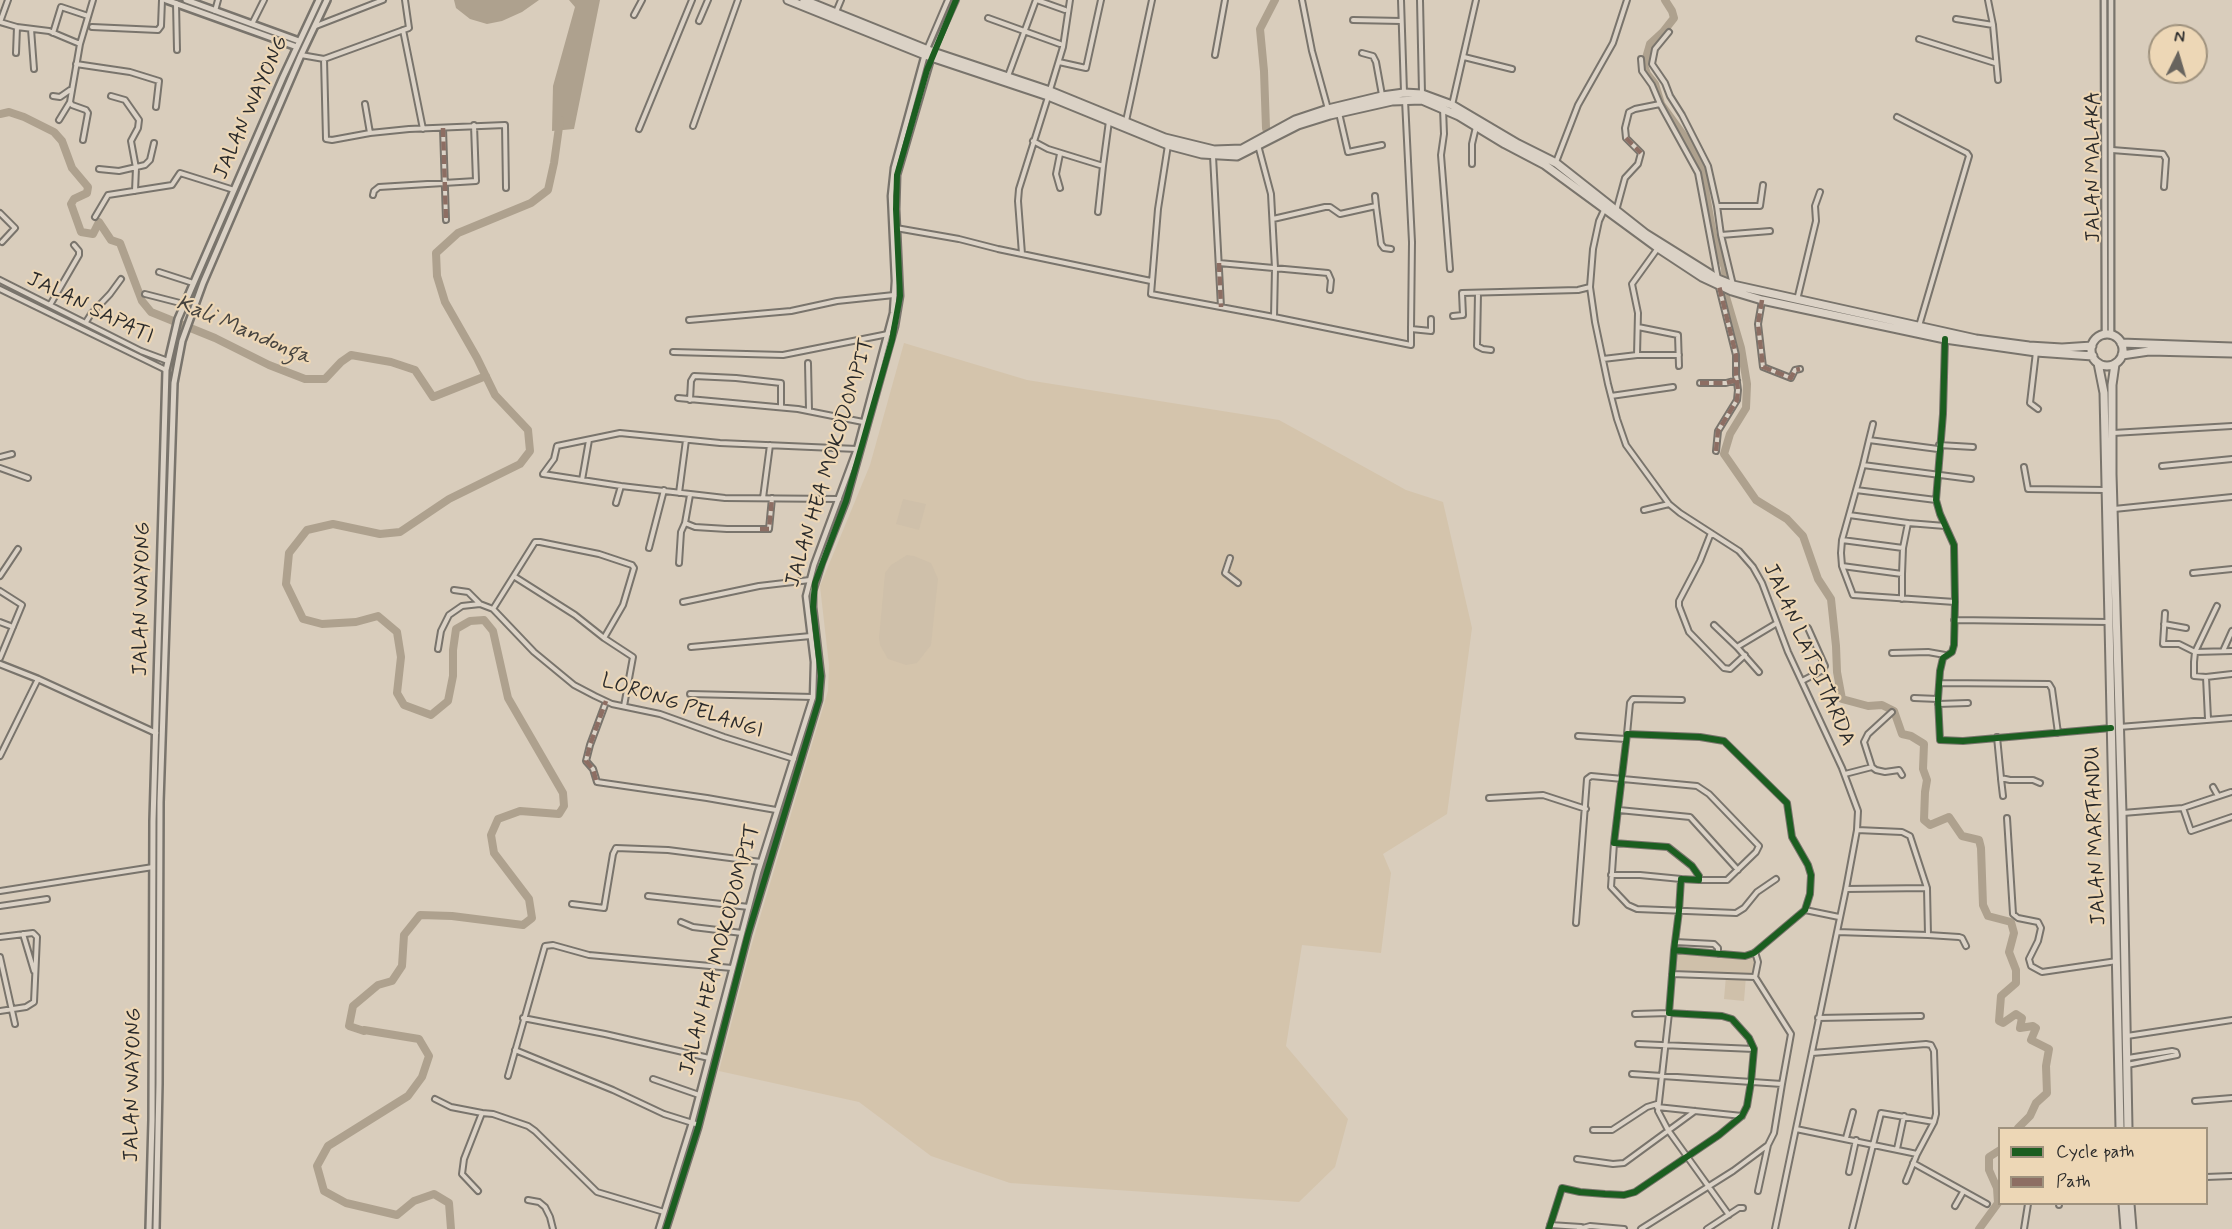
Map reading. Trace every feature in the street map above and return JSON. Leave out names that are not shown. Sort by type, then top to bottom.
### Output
[{"type":"highway","points":[[788,0],[929,53],[1040,90]]},
{"type":"highway","points":[[804,0],[835,16]]},
{"type":"highway","points":[[929,53],[1008,77],[1109,121],[1177,142],[1214,150],[1235,150],[1257,144],[1298,125],[1382,96],[1405,96],[1422,100],[1443,107],[1556,172],[1606,207],[1616,211],[1704,274]]},
{"type":"highway","points":[[1049,94],[1126,122],[1168,145],[1214,156],[1237,156],[1295,120],[1328,109],[1422,94],[1452,105],[1518,144],[1556,163],[1658,248],[1720,283],[1762,300],[1919,327],[2036,352],[2093,356]]},
{"type":"highway","points":[[1732,288],[1796,301],[1946,339],[2051,347],[2092,346]]},
{"type":"highway","points":[[2121,343],[2122,355],[2115,364],[2109,366],[2098,363],[2093,356],[2092,346],[2097,338],[2108,335],[2121,343],[2232,347]]},
{"type":"highway","points":[[2122,355],[2150,351],[2232,353]]},
{"type":"highway","name":"JALAN MARTANDU","points":[[2098,363],[2104,393],[2105,490],[2111,575],[2115,728]]},
{"type":"highway","name":"JALAN MARTANDU","points":[[2115,364],[2109,622],[2117,773],[2120,1127]]},
{"type":"highway","name":"JALAN MARTANDU","points":[[2117,773],[2122,813],[2128,1127]]},
{"type":"highway","points":[[2123,1205],[2125,1229]]},
{"type":"highway","points":[[2130,1205],[2132,1229]]},
{"type":"main road","points":[[164,0],[296,43]]},
{"type":"main road","points":[[186,0],[296,43]]},
{"type":"main road","name":"JALAN WAYONG","points":[[149,1229],[153,867],[166,370],[178,319],[296,43],[319,0]]},
{"type":"main road","name":"JALAN WAYONG","points":[[156,1229],[160,802],[174,383],[185,332],[212,260],[327,0]]},
{"type":"main road","points":[[257,138],[265,141]]},
{"type":"main road","points":[[159,601],[166,601]]},
{"type":"street","points":[[8,0],[0,22],[53,33],[80,44]]},
{"type":"street","points":[[59,120],[70,102],[80,44],[93,0]]},
{"type":"street","points":[[92,27],[158,30],[161,26],[164,0]]},
{"type":"street","points":[[215,11],[218,0]]},
{"type":"street","points":[[252,24],[264,0]]},
{"type":"street","points":[[315,26],[383,0]]},
{"type":"street","points":[[301,55],[324,59],[409,28],[405,0]]},
{"type":"street","points":[[634,15],[642,0]]},
{"type":"street","points":[[639,129],[692,0]]},
{"type":"street","points":[[699,21],[708,0]]},
{"type":"street","points":[[693,126],[738,0]]},
{"type":"street","points":[[835,16],[841,0]]},
{"type":"street","points":[[929,53],[948,0]]},
{"type":"street","points":[[929,53],[956,0]]},
{"type":"street","points":[[1008,77],[1036,0],[1065,10]]},
{"type":"street","points":[[1022,254],[1018,193],[1059,62],[1070,0]]},
{"type":"street","points":[[1059,62],[1086,68],[1101,0]]},
{"type":"street","points":[[1126,122],[1152,0]]},
{"type":"street","points":[[1215,55],[1225,0]]},
{"type":"street","points":[[1302,0],[1314,60],[1328,109]]},
{"type":"street","points":[[1168,145],[1158,209],[1151,281],[1153,295],[1411,345],[1412,242],[1401,0]]},
{"type":"street","points":[[1420,0],[1422,94]]},
{"type":"street","points":[[1452,105],[1476,0]]},
{"type":"street","points":[[1556,163],[1578,105],[1613,43],[1627,0]]},
{"type":"street","points":[[1988,0],[1993,25],[1998,80]]},
{"type":"street","name":"JALAN MALAKA","points":[[2104,0],[2108,335]]},
{"type":"street","name":"JALAN MALAKA","points":[[2108,335],[2112,150],[2111,0]]},
{"type":"street","points":[[176,3],[177,50]]},
{"type":"street","points":[[53,33],[61,7],[88,16]]},
{"type":"street","points":[[988,18],[1060,44]]},
{"type":"street","points":[[1956,19],[1993,25]]},
{"type":"street","points":[[1353,20],[1401,21]]},
{"type":"street","points":[[16,53],[17,27]]},
{"type":"street","points":[[31,28],[34,69]]},
{"type":"street","points":[[403,30],[423,129]]},
{"type":"street","points":[[1669,32],[1655,49],[1652,64],[1665,83],[1708,166],[1718,206],[1721,235],[1732,288]]},
{"type":"street","points":[[1919,39],[1995,63]]},
{"type":"street","name":"JALAN HEA MOKODOMPIT","points":[[666,1229],[699,1125],[730,998],[773,847],[805,749],[821,685],[813,607],[815,583],[847,500],[883,361],[893,313],[894,295],[891,196],[899,157],[929,53]]},
{"type":"street","points":[[1362,53],[1369,54],[1376,62],[1382,96]]},
{"type":"street","points":[[1464,57],[1512,69]]},
{"type":"street","points":[[324,59],[326,139],[332,140],[370,133],[474,125],[506,125],[506,188]]},
{"type":"street","points":[[1641,59],[1642,71],[1652,85],[1698,173],[1736,355],[1737,400],[1718,430],[1716,451]]},
{"type":"street","points":[[76,64],[130,72],[159,81],[156,107]]},
{"type":"street","points":[[53,96],[64,96],[72,88]]},
{"type":"street","points":[[111,96],[125,100],[139,120],[138,128],[131,141],[136,168],[135,192]]},
{"type":"street","points":[[70,102],[87,111],[86,133],[83,140]]},
{"type":"street","points":[[365,104],[370,133]]},
{"type":"street","points":[[1616,211],[1625,178],[1639,161],[1641,153],[1626,138],[1625,128],[1629,112],[1660,104]]},
{"type":"street","points":[[1443,107],[1444,134],[1441,155],[1450,269]]},
{"type":"street","points":[[1338,112],[1348,152],[1382,145]]},
{"type":"street","points":[[1897,117],[1967,153],[1968,156],[1919,327]]},
{"type":"street","points":[[1098,212],[1109,121]]},
{"type":"street","points":[[373,195],[374,190],[379,187],[476,181],[474,125]]},
{"type":"street","points":[[1472,164],[1476,126]]},
{"type":"street","points":[[443,128],[446,220]]},
{"type":"street","points":[[1034,141],[1060,153],[1103,166]]},
{"type":"street","points":[[99,169],[119,171],[149,163],[154,143]]},
{"type":"street","points":[[1257,144],[1271,194],[1275,268],[1274,317]]},
{"type":"street","points":[[2112,150],[2163,154],[2166,159],[2164,187]]},
{"type":"street","points":[[1060,153],[1056,174],[1060,188]]},
{"type":"street","points":[[1214,156],[1221,307]]},
{"type":"street","name":"JALAN HEA MOKODOMPIT","points":[[659,1229],[692,1123],[760,862],[813,697],[814,662],[806,606],[810,580],[857,449],[863,422],[896,326],[900,296],[896,228],[899,157]]},
{"type":"street","points":[[95,217],[108,195],[173,184],[181,173],[234,190]]},
{"type":"street","points":[[1718,206],[1760,206],[1763,185]]},
{"type":"street","points":[[1796,301],[1816,220],[1815,206],[1820,192]]},
{"type":"street","points":[[1375,196],[1382,247],[1391,249]]},
{"type":"street","points":[[1273,219],[1325,207],[1330,207],[1340,214],[1376,206]]},
{"type":"street","name":"JALAN LATSITARDA","points":[[1606,207],[1599,221],[1593,249],[1590,288],[1611,396],[1626,445],[1670,504],[1680,513],[1739,551],[1753,567],[1845,774],[1857,808],[1857,830],[1846,889],[1775,1229]]},
{"type":"street","points":[[0,213],[15,228],[2,242]]},
{"type":"street","points":[[896,228],[950,237],[1151,281]]},
{"type":"street","points":[[1721,235],[1770,231]]},
{"type":"street","points":[[50,305],[79,255],[74,245]]},
{"type":"street","points":[[1637,355],[1638,308],[1632,284],[1658,248]]},
{"type":"street","points":[[1219,263],[1328,273],[1331,280],[1330,290]]},
{"type":"street","points":[[159,272],[194,283]]},
{"type":"street","points":[[86,322],[121,279]]},
{"type":"street","name":"JALAN SAPATI","points":[[0,280],[147,354],[168,361]]},
{"type":"street","points":[[1453,316],[1463,315],[1462,293],[1590,288]]},
{"type":"street","name":"JALAN SAPATI","points":[[0,289],[166,370]]},
{"type":"street","points":[[15,297],[19,290]]},
{"type":"street","points":[[1478,293],[1477,346],[1491,350]]},
{"type":"street","points":[[145,294],[185,304]]},
{"type":"street","points":[[688,320],[790,311],[825,302],[894,295]]},
{"type":"street","points":[[1762,300],[1758,324],[1763,367],[1791,378],[1796,370],[1800,369]]},
{"type":"street","points":[[1411,329],[1431,331],[1431,319]]},
{"type":"street","points":[[1638,327],[1678,335],[1679,366]]},
{"type":"street","points":[[673,352],[777,356],[888,334]]},
{"type":"street","points":[[1892,653],[1928,652],[1945,655],[1953,649],[1955,552],[1936,500],[1946,339]]},
{"type":"street","points":[[2036,352],[2030,403],[2038,409]]},
{"type":"street","points":[[1603,359],[1637,355],[1679,355]]},
{"type":"street","points":[[808,363],[809,410]]},
{"type":"street","points":[[690,400],[691,381],[694,376],[736,378],[781,383],[781,407]]},
{"type":"street","points":[[1700,383],[1728,383],[1737,380]]},
{"type":"street","points":[[1611,396],[1673,387]]},
{"type":"street","points":[[678,398],[809,410],[863,422]]},
{"type":"street","points":[[1873,424],[1840,553],[1842,567],[1853,595],[1955,602]]},
{"type":"street","points":[[2112,433],[2232,426]]},
{"type":"street","points":[[847,500],[690,495],[543,474],[554,459],[557,446],[620,433],[686,440],[857,449]]},
{"type":"street","points":[[582,480],[588,440]]},
{"type":"street","points":[[679,493],[686,440]]},
{"type":"street","points":[[1869,440],[1939,447],[1973,447]]},
{"type":"street","points":[[763,498],[770,445]]},
{"type":"street","points":[[0,458],[12,454]]},
{"type":"street","points":[[2162,466],[2232,459]]},
{"type":"street","points":[[1863,465],[1971,479]]},
{"type":"street","points":[[2024,467],[2028,489],[2105,490]]},
{"type":"street","points":[[0,468],[28,478]]},
{"type":"street","points":[[616,503],[621,486]]},
{"type":"street","points":[[649,548],[664,490]]},
{"type":"street","points":[[1856,490],[1936,500]]},
{"type":"street","points":[[679,563],[680,539],[690,495]]},
{"type":"street","points":[[2113,509],[2232,497]]},
{"type":"street","points":[[685,523],[727,529],[769,529],[772,498]]},
{"type":"street","points":[[1644,510],[1670,504]]},
{"type":"street","points":[[1849,515],[1908,524],[1945,526]]},
{"type":"street","points":[[1902,599],[1903,548],[1908,524]]},
{"type":"street","points":[[1711,533],[1700,561],[1679,601],[1679,606],[1689,632],[1724,668],[1730,669],[1744,655]]},
{"type":"street","points":[[1842,540],[1903,548]]},
{"type":"street","points":[[493,609],[535,542],[599,554],[632,565],[634,568],[623,605],[604,638]]},
{"type":"street","points":[[0,576],[18,549]]},
{"type":"street","points":[[1230,558],[1225,573],[1238,583]]},
{"type":"street","points":[[1842,567],[1902,574]]},
{"type":"street","points":[[2193,573],[2232,569]]},
{"type":"street","points":[[515,577],[575,615],[633,657],[624,706]]},
{"type":"street","points":[[683,602],[759,586],[810,580]]},
{"type":"street","name":"LORONG PELANGI","points":[[454,590],[468,592],[480,604],[493,609],[534,652],[555,670],[574,685],[606,702],[660,714],[794,759]]},
{"type":"street","points":[[0,591],[22,603],[19,617],[0,658]]},
{"type":"street","points":[[438,649],[441,631],[449,615],[462,606],[480,604]]},
{"type":"street","points":[[2217,606],[2194,652],[2194,676],[2232,674]]},
{"type":"street","points":[[2164,613],[2163,644],[2179,644],[2194,652],[2232,651]]},
{"type":"street","points":[[1954,620],[2109,622]]},
{"type":"street","points":[[0,622],[13,627]]},
{"type":"street","points":[[1737,647],[1777,623]]},
{"type":"street","points":[[2164,624],[2186,628]]},
{"type":"street","points":[[1714,625],[1759,672]]},
{"type":"street","points":[[1802,681],[1823,670],[1825,666],[1808,628]]},
{"type":"street","points":[[2223,652],[2232,631]]},
{"type":"street","points":[[691,647],[817,635]]},
{"type":"street","points":[[1945,655],[1942,661],[1938,702],[1940,740],[1963,741],[2232,718]]},
{"type":"street","points":[[0,664],[156,733]]},
{"type":"street","points":[[2206,677],[2208,719]]},
{"type":"street","points":[[0,756],[38,679]]},
{"type":"street","points":[[1940,683],[2049,684],[2052,689],[2058,733]]},
{"type":"street","points":[[690,694],[729,693],[813,697]]},
{"type":"street","points":[[1914,698],[1968,703]]},
{"type":"street","points":[[1682,700],[1633,699],[1630,703],[1610,883],[1613,891],[1633,908],[1736,913],[1776,879]]},
{"type":"street","points":[[606,702],[586,761],[593,769],[597,782],[776,810]]},
{"type":"street","points":[[1872,767],[1864,740],[1892,712]]},
{"type":"street","points":[[1627,734],[1700,737],[1724,741],[1783,798],[1788,807],[1792,837],[1809,865],[1810,894],[1805,910],[1755,952],[1745,956],[1674,950]]},
{"type":"street","points":[[1578,736],[1626,740]]},
{"type":"street","points":[[1997,737],[2003,796]]},
{"type":"street","points":[[798,746],[805,749]]},
{"type":"street","points":[[1845,774],[1872,767],[1882,772],[1899,770],[1902,775]]},
{"type":"street","points":[[1576,922],[1588,777],[1701,787],[1759,846],[1756,852],[1726,881],[1611,875]]},
{"type":"street","points":[[2001,778],[2033,780],[2040,783]]},
{"type":"street","points":[[2213,787],[2217,796]]},
{"type":"street","points":[[2122,813],[2183,808],[2231,792]]},
{"type":"street","points":[[1489,798],[1543,795],[1586,809]]},
{"type":"street","points":[[2183,808],[2191,831],[2232,817]]},
{"type":"street","points":[[1619,810],[1689,817],[1738,870]]},
{"type":"street","points":[[2007,818],[2013,914],[2018,918],[2038,922],[2041,928],[2038,941],[2029,959],[2031,966],[2042,972],[2117,961]]},
{"type":"street","points":[[1857,830],[1906,833],[1910,836],[1922,866],[1927,888],[1928,935]]},
{"type":"street","points":[[1614,843],[1668,847],[1692,866],[1699,880]]},
{"type":"street","points":[[766,845],[773,847]]},
{"type":"street","points":[[572,904],[602,909],[605,907],[613,854],[616,848],[668,850],[760,862]]},
{"type":"street","points":[[0,891],[153,867]]},
{"type":"street","points":[[1681,879],[1669,1013],[1657,1105],[1668,1130],[1729,1215]]},
{"type":"street","points":[[1846,889],[1927,888]]},
{"type":"street","points":[[648,896],[749,907]]},
{"type":"street","points":[[0,906],[47,898]]},
{"type":"street","points":[[1805,910],[1839,917]]},
{"type":"street","points":[[681,922],[693,927],[742,933]]},
{"type":"street","points":[[1837,932],[1959,937],[1966,946]]},
{"type":"street","points":[[0,938],[33,933],[37,935],[36,998],[31,1004],[0,1011]]},
{"type":"street","points":[[24,934],[35,976]]},
{"type":"street","points":[[1675,942],[1714,944],[1718,948],[1718,954]]},
{"type":"street","points":[[508,1076],[544,949],[549,944],[589,955],[732,968]]},
{"type":"street","points":[[1755,952],[1758,967],[1755,977],[1791,1034],[1774,1133],[1768,1145],[1758,1191]]},
{"type":"street","points":[[0,957],[11,1010]]},
{"type":"street","points":[[0,968],[15,1024]]},
{"type":"street","points":[[1672,974],[1755,977]]},
{"type":"street","points":[[724,997],[730,998]]},
{"type":"street","points":[[1624,1229],[1590,1226],[1549,1227],[1562,1188],[1580,1192],[1630,1194],[1688,1156],[1742,1116],[1746,1108],[1751,1082],[1754,1049],[1746,1035],[1729,1018],[1669,1013],[1635,1014]]},
{"type":"street","points":[[1818,1018],[1921,1016]]},
{"type":"street","points":[[523,1018],[709,1058]]},
{"type":"street","points":[[2126,1036],[2232,1020]]},
{"type":"street","points":[[1638,1044],[1754,1049]]},
{"type":"street","points":[[1812,1053],[1931,1045],[1934,1051],[1936,1102],[1934,1122],[1906,1181]]},
{"type":"street","points":[[515,1050],[613,1090],[664,1114],[699,1125]]},
{"type":"street","points":[[2172,1052],[2176,1055],[2127,1062],[2172,1052]]},
{"type":"street","points":[[1632,1074],[1782,1084]]},
{"type":"street","points":[[653,1079],[699,1095]]},
{"type":"street","points":[[2195,1101],[2232,1098]]},
{"type":"street","points":[[435,1100],[465,1111],[508,1118],[528,1126],[597,1192],[664,1212]]},
{"type":"street","points":[[1593,1131],[1612,1130],[1647,1107],[1657,1105],[1742,1116]]},
{"type":"street","points":[[1577,1160],[1620,1164],[1695,1111]]},
{"type":"street","points":[[1846,1138],[1853,1112]]},
{"type":"street","points":[[478,1191],[464,1178],[462,1171],[465,1154],[482,1113]]},
{"type":"street","points":[[1852,1229],[1881,1113],[1934,1122]]},
{"type":"street","points":[[1897,1149],[1904,1116]]},
{"type":"street","points":[[1796,1129],[1917,1154]]},
{"type":"street","points":[[1849,1172],[1856,1140]]},
{"type":"street","points":[[1641,1229],[1733,1171],[1768,1145]]},
{"type":"street","points":[[1913,1163],[1988,1204]]},
{"type":"street","points":[[2208,1177],[2232,1176]]},
{"type":"street","points":[[1955,1206],[1963,1192]]},
{"type":"street","points":[[528,1200],[539,1202],[545,1207],[553,1229]]},
{"type":"street","points":[[2024,1229],[2028,1205]]},
{"type":"street","points":[[1707,1229],[1739,1208],[1743,1208]]},
{"type":"shaded area","points":[[454,0],[539,0],[522,12],[502,21],[487,24],[470,19],[456,8]]},
{"type":"shaded area","points":[[569,0],[600,0],[574,129],[552,131],[553,86],[575,7]]},
{"type":"shaded area","points":[[904,343],[1027,380],[1279,420],[1406,490],[1443,502],[1472,628],[1447,814],[1383,854],[1391,873],[1381,953],[1302,945],[1286,1046],[1348,1119],[1335,1167],[1299,1202],[1010,1183],[931,1156],[859,1102],[719,1071],[751,947],[828,691],[829,665],[820,586],[870,465]]},
{"type":"shaded area","points":[[903,499],[926,504],[919,530],[896,524]]},
{"type":"shaded area","points":[[907,555],[931,563],[938,579],[931,645],[917,663],[906,665],[888,659],[880,645],[879,638],[885,573],[891,565]]},
{"type":"shaded area","points":[[1674,951],[1746,956],[1755,954],[1758,962],[1755,977],[1746,976],[1744,1001],[1724,999],[1726,976],[1672,974]]},
{"type":"waterway","points":[[1266,128],[1260,29],[1275,0]]},
{"type":"waterway","points":[[1665,0],[1674,18],[1650,44],[1644,65],[1647,74],[1655,84],[1661,104],[1692,147],[1704,170],[1713,235],[1725,268],[1726,297],[1741,348],[1747,384],[1746,408],[1730,434],[1724,454],[1756,500],[1787,519],[1803,536],[1818,579],[1831,599],[1837,672],[1842,699],[1868,706],[1882,705],[1894,711],[1902,734],[1911,736],[1924,744],[1923,769],[1927,780],[1924,820],[1930,825],[1949,817],[1962,836],[1979,840],[1983,905],[1988,916],[2011,922],[2014,933],[2009,952],[2016,970],[2016,983],[2001,996],[1999,1021],[2003,1023],[2016,1014],[2022,1018],[2020,1028],[2033,1026],[2036,1028],[2031,1040],[2049,1049],[2046,1066],[2047,1093],[2036,1103],[2030,1116],[2019,1127]]},
{"type":"waterway","name":"Kali Mandonga","points":[[0,114],[9,112],[24,117],[54,132],[62,141],[72,168],[88,187],[87,193],[74,199],[71,204],[81,232],[93,234],[99,222],[111,240],[120,243],[142,301],[151,312],[305,379],[325,379],[351,355],[391,362],[415,370],[433,397],[486,376]]},
{"type":"waterway","points":[[451,1229],[449,1203],[434,1194],[414,1201],[397,1215],[346,1203],[324,1191],[317,1166],[328,1146],[408,1096],[422,1077],[429,1056],[419,1039],[364,1031],[349,1026],[353,1006],[378,985],[392,981],[402,966],[404,935],[420,915],[452,916],[523,925],[532,918],[529,899],[494,853],[491,835],[498,819],[520,811],[559,814],[564,806],[563,793],[508,698],[493,631],[484,620],[470,621],[456,629],[453,676],[448,701],[431,715],[404,705],[397,693],[401,657],[397,632],[378,616],[356,622],[322,624],[303,619],[286,584],[289,553],[307,530],[333,524],[380,534],[400,532],[449,499],[520,464],[530,451],[528,430],[495,395],[445,302],[437,276],[436,253],[458,233],[531,203],[548,190],[560,120]]},
{"type":"waterway","points":[[1998,1151],[1989,1157],[1989,1170],[1997,1188],[1998,1203]]},
{"type":"waterway","points":[[1979,1229],[1998,1203]]},
{"type":"marked path","points":[[443,128],[446,220]]},
{"type":"marked path","points":[[1626,138],[1641,153]]},
{"type":"marked path","points":[[1219,263],[1221,307]]},
{"type":"marked path","points":[[1716,451],[1718,431],[1737,400],[1738,390],[1736,355],[1719,286]]},
{"type":"marked path","points":[[1762,300],[1758,324],[1763,367],[1791,378],[1795,370],[1800,369]]},
{"type":"marked path","points":[[1700,383],[1726,383],[1737,380]]},
{"type":"marked path","points":[[760,529],[769,529],[772,498]]},
{"type":"marked path","points":[[596,780],[593,769],[586,761],[606,701]]},
{"type":"cycle path","points":[[666,1229],[698,1128],[748,934],[819,700],[821,676],[813,607],[815,583],[846,501],[892,340],[900,296],[896,209],[897,175],[927,70],[956,0]]},
{"type":"cycle path","points":[[1945,339],[1943,414],[1936,500],[1954,545],[1955,602],[1954,645],[1952,652],[1943,658],[1940,671],[1938,699],[1940,740],[1963,741],[2111,728]]},
{"type":"cycle path","points":[[1549,1229],[1562,1188],[1605,1194],[1624,1195],[1635,1192],[1719,1135],[1742,1116],[1747,1106],[1751,1082],[1754,1049],[1749,1038],[1732,1019],[1722,1016],[1669,1013],[1674,950],[1679,911],[1681,879],[1699,880],[1699,876],[1692,866],[1668,847],[1614,843],[1627,734],[1700,737],[1724,741],[1787,803],[1792,837],[1811,875],[1810,894],[1805,910],[1754,953],[1745,956],[1674,950]]}]
